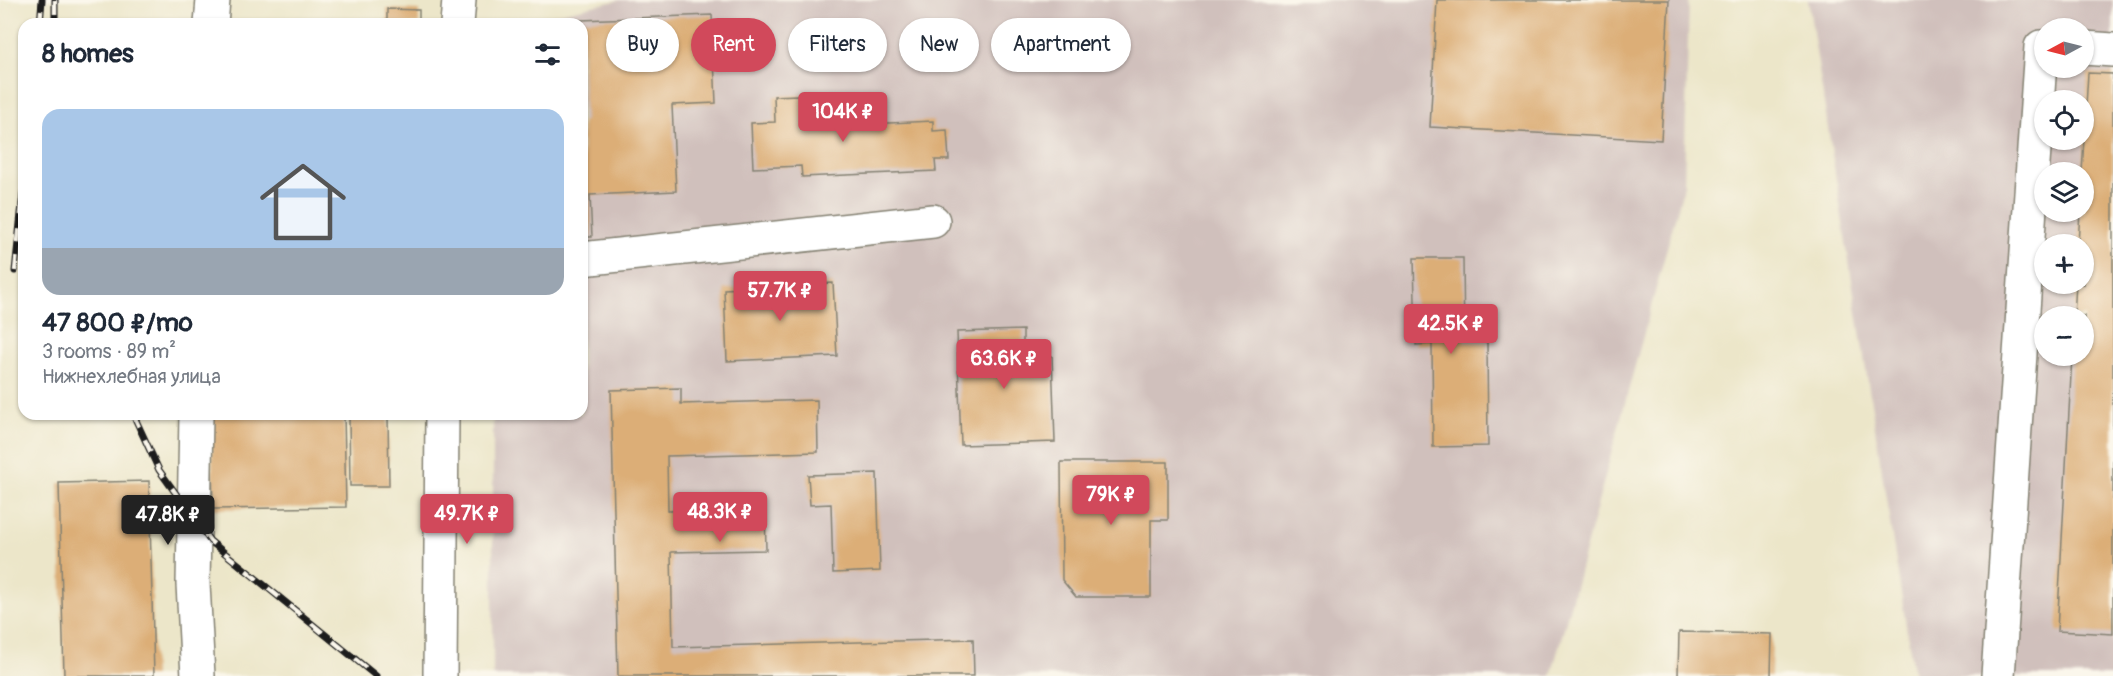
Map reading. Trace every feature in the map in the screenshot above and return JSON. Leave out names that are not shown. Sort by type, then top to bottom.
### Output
[{"type":"street","points":[[212,18],[213,0]]},
{"type":"street","points":[[458,18],[459,0]]},
{"type":"street","points":[[2094,49],[2113,50]]},
{"type":"street","points":[[1998,676],[2039,78]]},
{"type":"street","points":[[588,258],[933,222]]},
{"type":"street","points":[[196,420],[193,584],[198,676]]},
{"type":"street","points":[[440,676],[442,420]]},
{"type":"shaded area","points":[[620,0],[1689,0],[1684,185],[1551,676],[493,676],[493,420],[588,420],[588,18],[538,18]]},
{"type":"shaded area","points":[[1808,0],[2113,0],[2113,676],[1914,676]]},
{"type":"building","points":[[1437,0],[1669,0],[1661,140],[1430,127]]},
{"type":"building","points":[[387,9],[419,10],[419,18],[387,18]]},
{"type":"building","points":[[712,15],[712,18],[691,18],[691,72],[715,72],[716,103],[672,105],[676,191],[590,195],[592,237],[588,237],[588,20],[606,19],[606,72],[679,72],[679,18],[633,18]]},
{"type":"building","points":[[2094,73],[2113,74],[2113,634],[2057,631],[2071,366],[2094,366],[2094,306],[2075,306],[2075,294],[2094,294],[2094,234],[2079,234],[2079,222],[2094,222],[2094,162],[2083,162],[2083,150],[2094,150],[2094,90],[2087,90],[2088,78],[2094,78]]},
{"type":"building","points":[[822,94],[823,126],[933,121],[933,131],[947,130],[949,160],[935,160],[936,171],[802,177],[801,166],[753,168],[751,123],[775,122],[774,96]]},
{"type":"building","points":[[1414,258],[1463,258],[1464,342],[1487,342],[1488,446],[1433,447],[1432,344],[1416,345]]},
{"type":"building","points":[[833,283],[837,356],[727,361],[724,289]]},
{"type":"building","points":[[1023,330],[1023,357],[1052,356],[1055,442],[961,445],[957,332]]},
{"type":"building","points":[[681,388],[681,404],[817,400],[818,452],[667,456],[668,511],[765,508],[766,550],[671,552],[673,647],[973,639],[974,676],[618,676],[611,390]]},
{"type":"building","points":[[211,420],[344,420],[346,507],[213,509]]},
{"type":"building","points":[[349,420],[388,420],[389,486],[350,486]]},
{"type":"building","points":[[1061,462],[1168,462],[1168,520],[1151,520],[1151,597],[1076,597],[1062,580]]},
{"type":"building","points":[[877,473],[880,571],[833,573],[831,504],[810,505],[808,475]]},
{"type":"building","points":[[149,481],[154,676],[64,676],[59,483]]},
{"type":"building","points":[[1679,632],[1772,634],[1771,676],[1678,676]]},
{"type":"railway","points":[[40,18],[42,0]]},
{"type":"railway","points":[[55,0],[55,18]]},
{"type":"railway","points":[[15,271],[18,242]]},
{"type":"railway","points":[[136,420],[159,470],[210,541],[376,676]]}]
